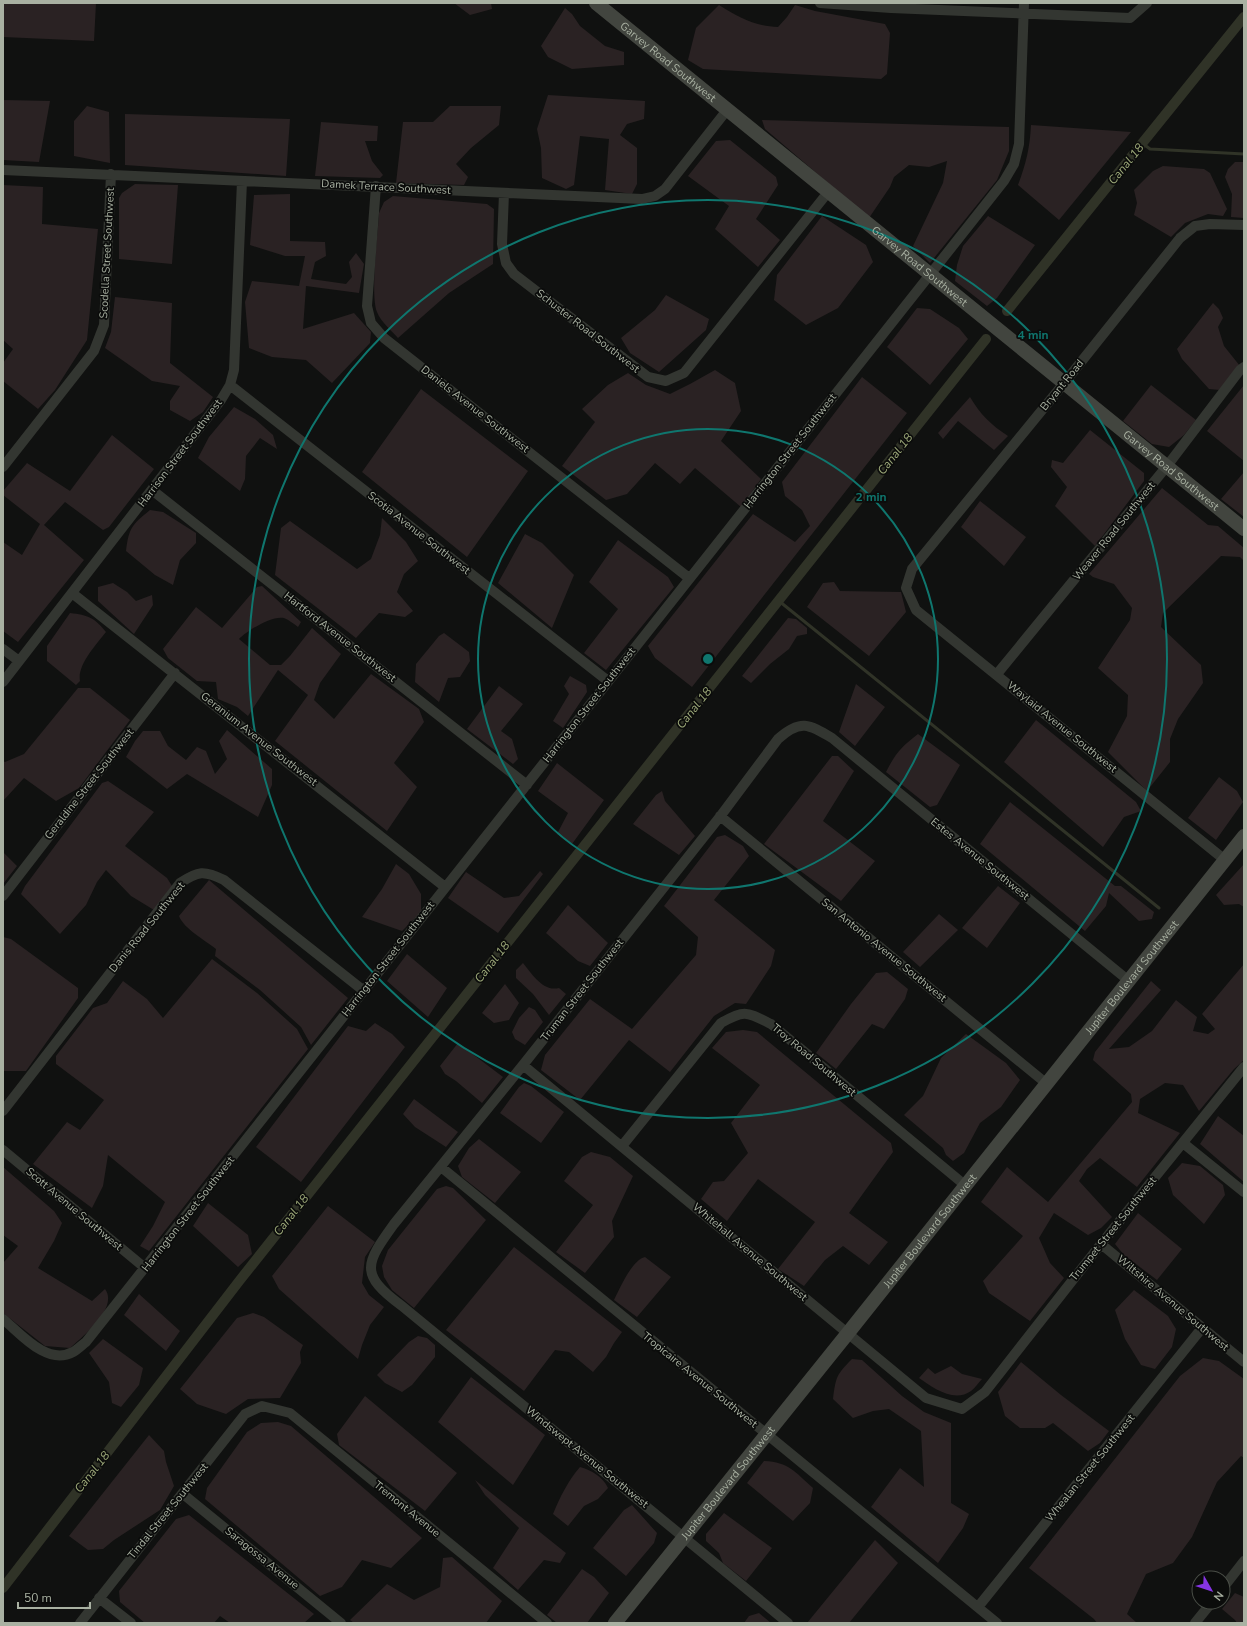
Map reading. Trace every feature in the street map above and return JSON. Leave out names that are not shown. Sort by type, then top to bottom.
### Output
[{"type":"street","name":"Garvey Road Southwest","points":[[596,3],[829,191],[930,275],[1065,382],[1244,529]]},
{"type":"street","points":[[820,3],[891,5],[1024,14],[1130,18],[1147,3]]},
{"type":"street","name":"Harrington Street Southwest","points":[[3,1320],[40,1350],[52,1354],[63,1355],[72,1352],[86,1342],[1004,181],[1014,164],[1019,144],[1024,3]]},
{"type":"street","name":"Damek Terrace Southwest","points":[[3,170],[642,199],[655,196],[665,188],[727,110]]},
{"type":"street","name":"Scodella Street Southwest","points":[[3,467],[94,351],[104,324],[111,174]]},
{"type":"street","name":"Harrison Street Southwest","points":[[3,682],[221,400],[230,385],[234,370],[242,181]]},
{"type":"street","name":"Daniels Avenue Southwest","points":[[376,186],[367,306],[371,323],[384,338],[689,578]]},
{"type":"street","name":"Schuster Road Southwest","points":[[504,193],[502,244],[506,263],[514,274],[648,378],[666,381],[684,373],[829,191]]},
{"type":"street","name":"Bryant Road","points":[[906,588],[912,569],[1065,382],[1180,238],[1195,226],[1210,224],[1244,225]]},
{"type":"street","name":"Weaver Road Southwest","points":[[997,674],[1167,466],[1240,370],[1244,367]]},
{"type":"street","name":"Scotia Avenue Southwest","points":[[230,385],[608,681]]},
{"type":"street","name":"Hartford Avenue Southwest","points":[[152,490],[527,784]]},
{"type":"street","name":"Waylaid Avenue Southwest","points":[[906,588],[916,610],[1225,860]]},
{"type":"street","name":"Geranium Avenue Southwest","points":[[72,593],[445,887]]},
{"type":"street","points":[[3,648],[19,661]]},
{"type":"street","name":"Geraldine Street Southwest","points":[[3,896],[175,673]]},
{"type":"street","name":"Truman Street Southwest","points":[[384,1293],[373,1279],[371,1265],[376,1250],[394,1224],[523,1065],[720,816],[778,739],[788,730],[803,725],[818,730],[832,738]]},
{"type":"street","name":"Estes Avenue Southwest","points":[[832,738],[1129,981]]},
{"type":"street","name":"San Antonio Avenue Southwest","points":[[720,816],[1047,1084]]},
{"type":"street","name":"Jupiter Boulevard Southwest","points":[[614,1623],[966,1186],[1244,836]]},
{"type":"street","name":"Danis Road Southwest","points":[[3,1111],[180,883],[194,873],[210,873],[224,880],[364,991]]},
{"type":"street","name":"Troy Road Southwest","points":[[622,1146],[721,1023],[737,1014],[752,1014],[772,1026],[966,1186]]},
{"type":"street","name":"Whitehall Avenue Southwest","points":[[523,1065],[926,1398],[962,1409],[985,1392]]},
{"type":"street","name":"Trumpet Street Southwest","points":[[985,1392],[1101,1244],[1244,1067]]},
{"type":"street","points":[[1183,1143],[1244,1192]]},
{"type":"street","name":"Scott Avenue Southwest","points":[[3,1150],[145,1268]]},
{"type":"street","name":"Tropicaire Avenue Southwest","points":[[440,1167],[997,1623]]},
{"type":"street","name":"Wiltshire Avenue Southwest","points":[[1101,1244],[1244,1362]]},
{"type":"street","name":"Windswept Avenue Southwest","points":[[384,1293],[402,1306],[788,1623]]},
{"type":"street","name":"Whealan Street Southwest","points":[[978,1607],[1202,1328]]},
{"type":"street","name":"Tindal Street Southwest","points":[[80,1623],[245,1414],[262,1406]]},
{"type":"street","name":"Tremont Avenue","points":[[262,1406],[290,1413],[547,1623]]},
{"type":"street","name":"Saragossa Avenue","points":[[183,1494],[341,1623]]},
{"type":"street","points":[[1231,1578],[1244,1561]]},
{"type":"street","points":[[99,1598],[131,1623]]},
{"type":"street","points":[[1195,1623],[1206,1610]]},
{"type":"shaded area","points":[[3,3],[96,3],[94,41],[3,37]]},
{"type":"shaded area","points":[[454,3],[491,3],[492,9],[470,15]]},
{"type":"shaded area","points":[[719,5],[754,23],[769,26],[778,27],[795,5],[815,11],[885,24],[890,33],[887,74],[881,79],[703,69],[688,60],[696,28]]},
{"type":"shaded area","points":[[565,8],[572,14],[580,26],[605,46],[624,52],[624,65],[572,69],[548,57],[541,46]]},
{"type":"shaded area","points":[[548,95],[645,101],[644,119],[627,124],[620,135],[637,148],[637,184],[632,194],[605,190],[609,139],[580,136],[574,185],[566,189],[542,178],[541,148],[537,129]]},
{"type":"shaded area","points":[[3,100],[50,101],[39,162],[3,160]]},
{"type":"shaded area","points":[[87,106],[109,112],[110,163],[74,156],[74,121]]},
{"type":"shaded area","points":[[450,106],[501,106],[499,125],[471,148],[456,164],[468,177],[464,185],[396,183],[403,122],[433,122]]},
{"type":"shaded area","points":[[125,114],[290,119],[286,176],[125,165]]},
{"type":"shaded area","points":[[762,120],[1009,127],[1009,151],[997,180],[930,263],[913,246],[943,183],[947,161],[929,167],[909,165],[894,177],[890,187],[869,218],[765,129]]},
{"type":"shaded area","points":[[321,122],[378,126],[377,141],[365,141],[372,161],[383,175],[380,178],[315,176]]},
{"type":"shaded area","points":[[1031,125],[1131,132],[1059,220],[1018,185],[1027,155]]},
{"type":"shaded area","points":[[730,140],[776,177],[778,185],[756,219],[780,240],[758,267],[715,229],[729,206],[688,176],[716,141]]},
{"type":"shaded area","points":[[1235,162],[1244,162],[1244,218],[1231,217],[1232,194],[1225,177],[1228,169]]},
{"type":"shaded area","points":[[1163,166],[1204,169],[1210,173],[1227,209],[1223,216],[1208,214],[1185,223],[1171,237],[1134,215],[1137,203],[1134,190],[1153,171]]},
{"type":"shaded area","points":[[135,184],[178,185],[172,264],[119,259],[119,198],[122,193]]},
{"type":"shaded area","points":[[3,185],[43,187],[42,224],[98,229],[87,340],[55,390],[38,409],[3,381],[3,363],[13,349],[3,340]]},
{"type":"shaded area","points":[[290,194],[290,241],[325,242],[326,256],[315,262],[311,279],[346,284],[352,277],[349,262],[356,253],[364,264],[359,293],[306,286],[303,329],[354,313],[371,332],[370,343],[332,383],[306,360],[272,357],[249,348],[245,302],[252,281],[299,286],[305,256],[285,256],[250,245],[254,195]]},
{"type":"shaded area","points":[[393,196],[487,204],[494,209],[493,264],[449,293],[398,338],[379,316],[375,304],[374,292],[379,213],[384,202]]},
{"type":"shaded area","points":[[822,216],[866,245],[873,262],[838,308],[806,325],[774,300],[777,275]]},
{"type":"shaded area","points":[[988,216],[1035,245],[997,298],[987,306],[955,281],[957,265],[963,246]]},
{"type":"shaded area","points":[[666,295],[709,319],[706,330],[659,372],[630,353],[621,338],[655,310]]},
{"type":"shaded area","points":[[115,297],[172,303],[170,363],[213,397],[203,412],[190,421],[170,410],[170,401],[180,386],[152,381],[105,348],[111,332]]},
{"type":"shaded area","points":[[1213,303],[1219,309],[1223,318],[1218,327],[1224,346],[1240,366],[1220,390],[1209,389],[1182,359],[1177,349]]},
{"type":"shaded area","points":[[917,308],[930,309],[959,328],[968,339],[930,385],[887,347]]},
{"type":"shaded area","points":[[715,370],[735,383],[741,411],[721,441],[761,479],[741,507],[695,468],[680,484],[655,463],[627,494],[606,500],[562,466],[595,422],[582,409],[608,385],[628,373],[646,385],[670,394]]},
{"type":"shaded area","points":[[862,377],[907,413],[692,687],[655,658],[648,646],[753,514],[795,542],[810,526],[802,510],[785,496],[782,482]]},
{"type":"shaded area","points":[[1151,385],[1196,420],[1184,435],[1169,447],[1152,444],[1123,421]]},
{"type":"shaded area","points":[[1244,385],[1244,461],[1207,431]]},
{"type":"shaded area","points":[[421,389],[528,471],[467,557],[362,472]]},
{"type":"shaded area","points":[[970,397],[986,419],[1008,436],[994,450],[958,421],[943,439],[938,433]]},
{"type":"shaded area","points":[[234,407],[255,419],[273,435],[277,449],[260,438],[246,456],[245,479],[240,491],[198,458],[209,437]]},
{"type":"shaded area","points":[[1090,430],[1144,473],[1144,481],[1095,546],[1055,506],[1067,487],[1051,467],[1052,460],[1063,463]]},
{"type":"shaded area","points":[[112,435],[154,469],[109,527],[103,530],[65,502],[44,525],[84,560],[18,642],[3,631],[3,542],[22,555],[40,524],[3,495],[3,491],[27,463],[70,491]]},
{"type":"shaded area","points":[[1244,472],[1244,517],[1221,499]]},
{"type":"shaded area","points":[[1162,488],[1208,525],[1218,526],[1244,548],[1244,561],[1240,557],[1221,556],[1163,613],[1161,627],[1201,665],[1203,683],[1178,719],[1170,739],[1170,762],[1147,791],[1108,752],[1127,716],[1128,695],[1098,668],[1130,620],[1132,608],[1114,584],[1093,577],[1089,574]]},
{"type":"shaded area","points":[[980,501],[1026,537],[1004,566],[961,527]]},
{"type":"shaded area","points":[[150,510],[163,512],[196,533],[196,543],[180,560],[173,585],[155,575],[126,551],[128,537],[132,527]]},
{"type":"shaded area","points":[[382,518],[406,542],[418,561],[404,574],[397,592],[413,611],[405,617],[379,613],[356,638],[275,575],[281,528],[290,521],[357,569],[371,559],[380,535]]},
{"type":"shaded area","points":[[525,534],[542,543],[574,575],[552,628],[498,583]]},
{"type":"shaded area","points":[[618,540],[668,577],[674,587],[606,670],[584,653],[618,609],[589,582]]},
{"type":"shaded area","points":[[834,582],[840,591],[901,592],[906,612],[869,656],[807,607],[823,583]]},
{"type":"shaded area","points":[[113,583],[127,592],[136,601],[152,595],[153,605],[134,634],[98,601],[98,587]]},
{"type":"shaded area","points":[[262,586],[301,622],[298,627],[284,618],[273,619],[254,628],[239,639],[270,665],[281,665],[312,628],[341,654],[320,683],[314,700],[334,719],[371,674],[419,709],[424,722],[394,763],[417,787],[387,831],[275,741],[308,695],[278,670],[248,716],[237,707],[218,699],[216,682],[197,681],[168,658],[163,649],[196,607],[222,628],[257,587]]},
{"type":"shaded area","points":[[70,613],[82,615],[95,620],[106,632],[84,662],[81,668],[80,681],[76,685],[47,661],[47,646]]},
{"type":"shaded area","points":[[788,618],[796,619],[807,628],[807,634],[797,636],[789,649],[770,664],[751,683],[742,676]]},
{"type":"shaded area","points":[[444,633],[469,652],[470,661],[460,677],[448,678],[439,702],[415,682],[416,664],[439,636]]},
{"type":"shaded area","points":[[570,676],[586,685],[587,692],[563,728],[553,721],[569,694],[564,686]]},
{"type":"shaded area","points":[[856,684],[885,707],[855,746],[839,732]]},
{"type":"shaded area","points":[[499,686],[523,704],[501,731],[512,739],[518,759],[513,764],[467,729]]},
{"type":"shaded area","points":[[78,688],[90,688],[130,720],[79,788],[56,801],[24,778],[3,801],[3,761],[5,762],[24,754]]},
{"type":"shaded area","points":[[1036,720],[1136,802],[1141,811],[1124,817],[1103,847],[1004,762]]},
{"type":"shaded area","points":[[227,730],[272,769],[272,785],[258,817],[187,774],[167,789],[126,757],[135,741],[143,731],[160,731],[168,746],[186,760],[197,747],[206,751],[215,774],[227,759],[219,741]]},
{"type":"shaded area","points":[[918,734],[960,765],[937,805],[930,807],[886,772],[899,751]]},
{"type":"shaded area","points":[[832,756],[838,756],[854,771],[823,821],[875,861],[841,901],[764,844]]},
{"type":"shaded area","points":[[557,763],[604,800],[572,844],[557,834],[568,813],[538,791]]},
{"type":"shaded area","points":[[1219,777],[1237,791],[1243,802],[1216,840],[1188,818]]},
{"type":"shaded area","points":[[108,781],[154,812],[125,846],[167,878],[172,886],[154,910],[131,896],[106,870],[97,882],[86,905],[60,934],[21,894],[25,886],[102,783]]},
{"type":"shaded area","points":[[662,791],[665,801],[695,836],[679,855],[633,824],[656,795]]},
{"type":"shaded area","points":[[1010,802],[1115,886],[1121,886],[1154,912],[1152,919],[1139,921],[1109,893],[1106,906],[1085,931],[980,844]]},
{"type":"shaded area","points":[[725,835],[743,846],[749,856],[714,900],[775,950],[771,966],[746,1004],[735,1003],[714,1016],[670,1072],[629,1040],[580,1100],[541,1070],[545,1055],[590,999],[632,1029],[696,955],[698,937],[664,906],[717,837]]},
{"type":"shaded area","points":[[3,852],[17,866],[3,884]]},
{"type":"shaded area","points":[[396,864],[409,874],[421,894],[421,912],[402,931],[362,917],[382,889]]},
{"type":"shaded area","points":[[1244,864],[1244,907],[1239,904],[1224,905],[1216,895]]},
{"type":"shaded area","points":[[540,871],[543,874],[498,933],[448,898],[466,872],[504,898],[519,896]]},
{"type":"shaded area","points":[[209,880],[348,998],[311,1045],[301,1027],[260,990],[215,956],[216,949],[190,930],[182,921],[179,916]]},
{"type":"shaded area","points":[[998,886],[1020,903],[987,948],[962,928]]},
{"type":"shaded area","points":[[568,905],[608,943],[590,966],[578,961],[546,933]]},
{"type":"shaded area","points":[[939,914],[958,930],[920,967],[903,952]]},
{"type":"shaded area","points":[[3,937],[11,939],[78,988],[78,998],[26,1071],[3,1071]]},
{"type":"shaded area","points":[[407,954],[447,988],[428,1017],[387,981]]},
{"type":"shaded area","points":[[212,959],[257,993],[297,1029],[308,1049],[149,1251],[140,1246],[153,1226],[165,1202],[108,1155],[103,1186],[92,1208],[33,1164],[67,1122],[80,1130],[104,1100],[56,1064],[56,1056],[93,1008],[107,1003],[123,981],[147,999],[163,1018]]},
{"type":"shaded area","points":[[523,963],[534,977],[543,985],[553,989],[559,988],[566,994],[549,1015],[533,994],[516,978],[516,970]]},
{"type":"shaded area","points":[[1244,964],[1244,1060],[1234,1069],[1199,1111],[1183,1085],[1165,1083],[1140,1099],[1138,1113],[1180,1133],[1137,1187],[1100,1158],[1087,1169],[1079,1181],[1112,1217],[1101,1228],[1088,1235],[1054,1213],[1039,1238],[1050,1263],[1064,1278],[1030,1321],[989,1293],[983,1281],[1023,1236],[981,1202],[1007,1167],[1048,1202],[1132,1102],[1131,1094],[1093,1060],[1095,1052],[1151,981],[1161,990],[1109,1049],[1129,1047],[1152,1031],[1176,1000],[1197,1017],[1193,1031],[1208,1034],[1215,1029],[1202,1014]]},
{"type":"shaded area","points":[[887,972],[908,989],[905,999],[884,1029],[872,1024],[836,1069],[816,1053],[851,1004],[876,973]]},
{"type":"shaded area","points":[[505,984],[519,1003],[509,1020],[494,1023],[482,1013]]},
{"type":"shaded area","points":[[529,1007],[535,1010],[543,1022],[525,1045],[515,1039],[512,1032],[519,1018]]},
{"type":"shaded area","points":[[375,1023],[392,1034],[405,1047],[301,1182],[256,1147],[348,1026],[366,1031]]},
{"type":"shaded area","points":[[743,1030],[757,1032],[891,1143],[893,1152],[849,1213],[888,1242],[869,1265],[843,1246],[825,1260],[804,1286],[778,1269],[815,1222],[758,1179],[727,1221],[701,1199],[713,1182],[724,1181],[748,1153],[731,1123],[760,1085],[712,1048],[726,1032]]},
{"type":"shaded area","points":[[966,1034],[1006,1063],[1020,1080],[1001,1107],[980,1123],[964,1153],[953,1161],[946,1155],[943,1148],[904,1115],[923,1096],[941,1058]]},
{"type":"shaded area","points":[[458,1043],[503,1077],[482,1103],[456,1081],[445,1074],[440,1066]]},
{"type":"shaded area","points":[[524,1083],[531,1086],[564,1112],[541,1143],[500,1113],[519,1087]]},
{"type":"shaded area","points":[[414,1099],[458,1132],[446,1147],[415,1127],[403,1114]]},
{"type":"shaded area","points":[[1218,1116],[1244,1136],[1244,1182],[1200,1144]]},
{"type":"shaded area","points":[[479,1139],[521,1172],[495,1203],[462,1177],[458,1166],[469,1148]]},
{"type":"shaded area","points":[[591,1152],[610,1157],[633,1176],[612,1221],[614,1237],[585,1273],[556,1252],[593,1205],[564,1181],[582,1157]]},
{"type":"shaded area","points":[[1182,1163],[1200,1166],[1223,1185],[1225,1195],[1204,1224],[1173,1195],[1168,1178]]},
{"type":"shaded area","points":[[3,1167],[54,1211],[62,1223],[54,1241],[38,1268],[92,1301],[105,1289],[108,1297],[107,1305],[97,1322],[70,1348],[45,1346],[3,1313],[3,1263],[18,1246],[3,1235]]},
{"type":"shaded area","points":[[446,1186],[453,1188],[486,1220],[414,1308],[392,1290],[384,1277],[382,1266],[388,1250],[437,1189]]},
{"type":"shaded area","points":[[208,1203],[248,1235],[252,1254],[238,1267],[193,1226]]},
{"type":"shaded area","points":[[328,1206],[375,1242],[365,1257],[362,1283],[369,1295],[384,1307],[370,1325],[358,1359],[279,1289],[272,1276]]},
{"type":"shaded area","points":[[1138,1213],[1182,1249],[1157,1280],[1124,1255],[1115,1244]]},
{"type":"shaded area","points":[[514,1247],[622,1332],[606,1357],[593,1372],[569,1352],[555,1350],[524,1391],[446,1330]]},
{"type":"shaded area","points":[[645,1257],[671,1277],[637,1317],[614,1300],[631,1269],[640,1259]]},
{"type":"shaded area","points":[[1134,1290],[1168,1316],[1176,1329],[1172,1347],[1155,1369],[1141,1365],[1125,1339],[1115,1310]]},
{"type":"shaded area","points":[[139,1294],[180,1331],[166,1351],[124,1315]]},
{"type":"shaded area","points":[[253,1313],[264,1317],[303,1345],[300,1352],[301,1363],[280,1398],[248,1399],[226,1414],[197,1404],[180,1389],[237,1318]]},
{"type":"shaded area","points":[[418,1336],[427,1338],[435,1345],[435,1357],[412,1385],[402,1392],[385,1383],[377,1375],[409,1342]]},
{"type":"shaded area","points":[[103,1339],[143,1368],[139,1385],[121,1407],[112,1403],[109,1382],[89,1353]]},
{"type":"shaded area","points":[[1203,1358],[1219,1361],[1244,1379],[1244,1458],[1241,1456],[1217,1482],[1192,1537],[1173,1563],[1146,1574],[1127,1614],[1137,1623],[1097,1623],[1094,1619],[1029,1568],[1180,1376]]},
{"type":"shaded area","points":[[852,1359],[862,1360],[902,1396],[924,1412],[951,1423],[951,1503],[969,1514],[963,1528],[938,1563],[871,1507],[900,1468],[924,1487],[921,1431],[889,1409],[873,1411],[853,1418],[833,1399],[838,1377]]},
{"type":"shaded area","points":[[1021,1362],[1061,1395],[1109,1431],[1100,1443],[1088,1451],[1053,1423],[1045,1428],[1020,1428],[1005,1416],[998,1392]]},
{"type":"shaded area","points":[[951,1366],[962,1374],[982,1379],[971,1391],[964,1394],[951,1395],[937,1390],[919,1378],[928,1368],[935,1374]]},
{"type":"shaded area","points":[[471,1377],[545,1435],[513,1485],[438,1422]]},
{"type":"shaded area","points":[[365,1396],[457,1473],[425,1511],[339,1445],[337,1434]]},
{"type":"shaded area","points":[[278,1422],[291,1426],[422,1538],[391,1568],[362,1560],[342,1587],[320,1596],[205,1499],[207,1488],[247,1432],[261,1423]]},
{"type":"shaded area","points":[[149,1435],[164,1451],[174,1486],[160,1510],[114,1540],[103,1549],[88,1550],[69,1536]]},
{"type":"shaded area","points":[[764,1461],[780,1463],[786,1466],[813,1488],[810,1503],[793,1521],[747,1483]]},
{"type":"shaded area","points":[[580,1467],[596,1474],[603,1480],[608,1488],[598,1499],[584,1506],[568,1526],[553,1514],[558,1501]]},
{"type":"shaded area","points":[[475,1480],[566,1553],[560,1563],[544,1560],[518,1590],[493,1568],[519,1528],[485,1495]]},
{"type":"shaded area","points":[[632,1505],[657,1533],[654,1543],[626,1576],[593,1548],[624,1510]]},
{"type":"shaded area","points":[[724,1513],[772,1548],[746,1581],[723,1563],[719,1553],[706,1541],[706,1534]]},
{"type":"shaded area","points":[[189,1515],[314,1614],[304,1623],[230,1623],[220,1616],[214,1623],[145,1623],[120,1602],[119,1591],[176,1519]]},
{"type":"shaded area","points":[[875,1540],[898,1563],[849,1623],[807,1623]]},
{"type":"shaded area","points":[[452,1557],[502,1601],[486,1623],[354,1623],[350,1620],[387,1584],[414,1600],[440,1587],[443,1558]]},
{"type":"shaded area","points":[[582,1569],[594,1577],[609,1593],[587,1623],[557,1623],[547,1615]]},
{"type":"shaded area","points":[[1235,1593],[1244,1597],[1244,1623],[1237,1623],[1223,1610],[1231,1610],[1231,1598]]},
{"type":"shaded area","points":[[759,1613],[771,1623],[744,1623],[749,1616]]},
{"type":"waterway","name":"Canal 18","points":[[1007,311],[1244,17]]},
{"type":"waterway","points":[[1142,143],[1150,149],[1244,154]]},
{"type":"waterway","name":"Canal 18","points":[[3,1588],[240,1280],[986,339]]},
{"type":"waterway","points":[[779,601],[1159,908]]}]
